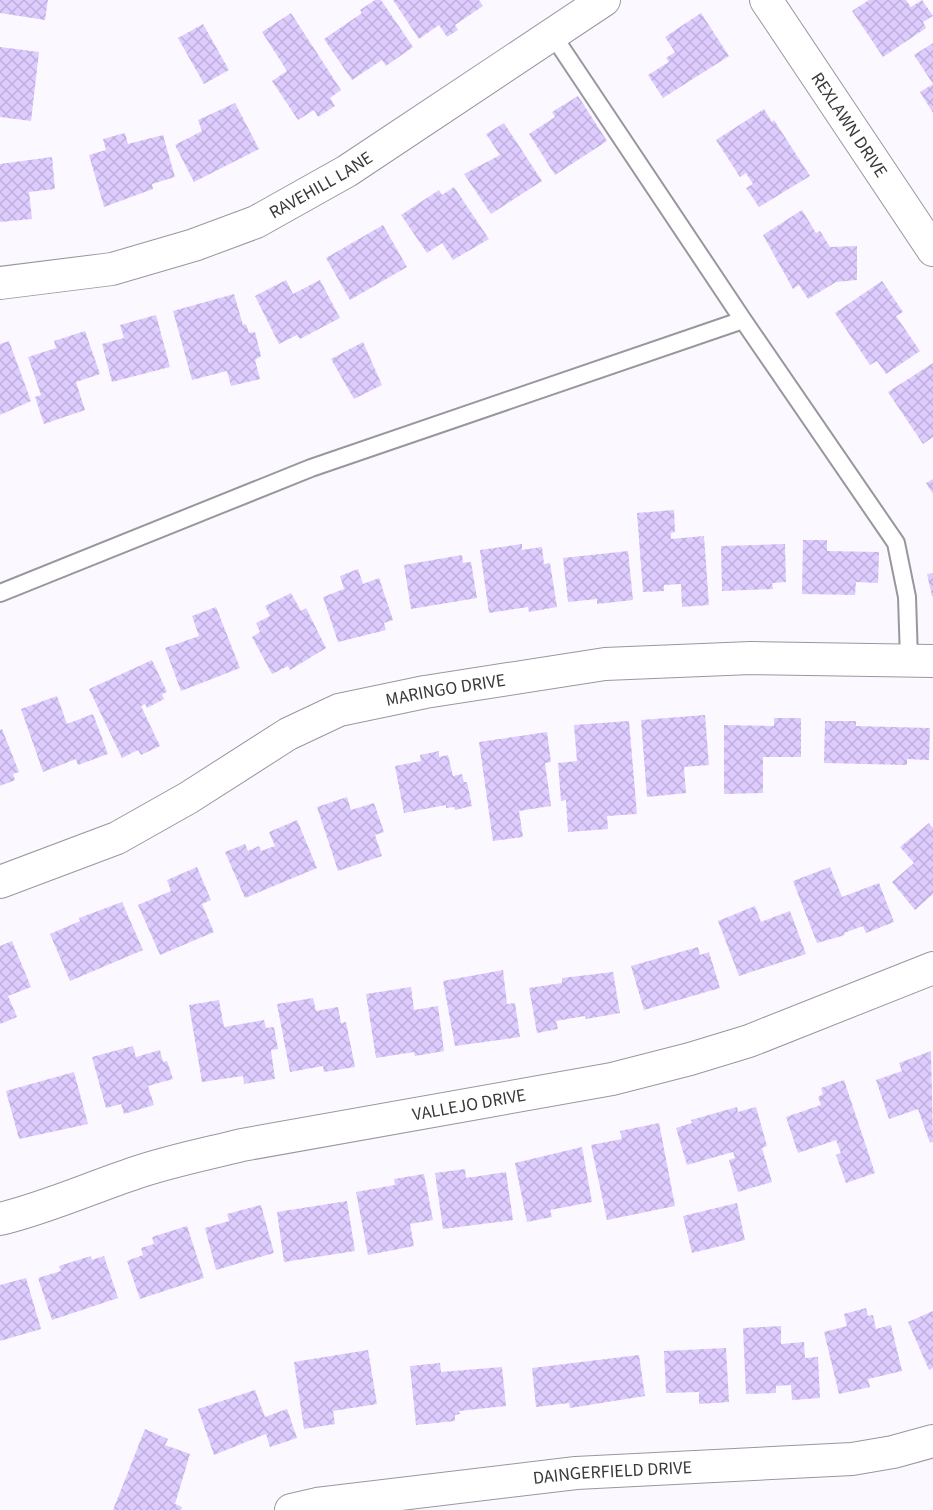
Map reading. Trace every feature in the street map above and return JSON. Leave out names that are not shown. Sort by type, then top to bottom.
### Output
[{"type":"street","name":"RAVEHILL LANE","points":[[0,283],[112,269],[194,245],[256,222],[347,171],[604,0]]},
{"type":"street","name":"REXLAWN DRIVE","points":[[766,0],[933,250]]},
{"type":"street","name":"MARINGO DRIVE","points":[[0,882],[117,838],[188,798],[288,734],[339,710],[425,692],[605,664],[751,658],[921,660]]},
{"type":"street","name":"VALLEJO DRIVE","points":[[0,1219],[27,1212],[137,1172],[189,1157],[242,1145],[612,1079],[690,1059],[749,1041],[933,968]]},
{"type":"street","name":"DAINGERFIELD DRIVE","points":[[291,1510],[317,1504],[576,1473],[852,1459],[893,1452],[933,1441]]},
{"type":"lane","points":[[552,34],[743,320],[896,543],[921,660]]},
{"type":"lane","points":[[0,593],[311,468],[743,320]]},
{"type":"building","points":[[0,0],[48,0],[45,20],[0,13]]},
{"type":"building","points":[[375,0],[381,0],[413,47],[386,66],[382,60],[352,80],[324,39],[362,13],[360,10]]},
{"type":"building","points":[[393,0],[479,0],[483,6],[455,25],[458,30],[447,37],[439,25],[419,39]]},
{"type":"building","points":[[869,0],[906,0],[911,7],[922,0],[933,16],[923,22],[926,28],[883,57],[852,11]]},
{"type":"building","points":[[291,13],[341,90],[330,98],[335,106],[318,117],[314,110],[298,120],[272,81],[287,71],[262,32]]},
{"type":"building","points":[[701,13],[729,56],[663,98],[648,75],[669,62],[666,58],[675,52],[665,37]]},
{"type":"building","points":[[203,24],[229,70],[204,84],[178,38]]},
{"type":"building","points":[[933,43],[933,84],[914,55]]},
{"type":"building","points":[[0,47],[39,52],[31,121],[0,117]]},
{"type":"building","points":[[933,84],[933,113],[920,92]]},
{"type":"building","points":[[578,96],[607,141],[555,175],[529,134],[555,117],[552,112]]},
{"type":"building","points":[[235,103],[259,149],[194,182],[175,145],[202,131],[198,120]]},
{"type":"building","points":[[764,109],[772,122],[774,120],[810,176],[759,207],[746,188],[753,184],[746,173],[740,177],[716,140]]},
{"type":"building","points":[[504,123],[542,181],[491,214],[464,174],[500,155],[486,134]]},
{"type":"building","points":[[125,133],[128,144],[163,135],[175,177],[152,184],[153,189],[104,207],[89,155],[106,150],[103,139]]},
{"type":"building","points":[[52,157],[55,189],[29,192],[32,219],[0,222],[0,164]]},
{"type":"building","points":[[454,187],[489,239],[453,260],[442,243],[427,253],[401,215],[439,190],[442,195]]},
{"type":"building","points":[[802,210],[816,233],[820,231],[830,247],[857,246],[857,280],[836,282],[808,299],[799,285],[793,289],[763,235]]},
{"type":"building","points":[[383,225],[407,267],[350,300],[326,258]]},
{"type":"building","points":[[286,280],[293,294],[320,280],[340,318],[300,339],[297,335],[279,344],[255,296]]},
{"type":"building","points":[[882,281],[903,312],[896,316],[920,351],[886,374],[877,361],[870,365],[835,313]]},
{"type":"building","points":[[234,294],[243,325],[246,324],[249,333],[255,332],[261,356],[255,360],[260,379],[231,386],[227,371],[192,380],[173,311]]},
{"type":"building","points":[[156,315],[170,367],[112,382],[102,344],[124,338],[120,325]]},
{"type":"building","points":[[85,331],[100,374],[76,382],[85,410],[44,424],[35,397],[41,395],[28,357],[56,348],[54,341]]},
{"type":"building","points":[[9,341],[31,401],[0,415],[0,344]]},
{"type":"building","points":[[363,342],[382,385],[354,399],[331,359]]},
{"type":"building","points":[[933,363],[933,437],[923,444],[888,392]]},
{"type":"building","points":[[933,479],[933,494],[926,483]]},
{"type":"building","points":[[674,510],[675,532],[671,533],[671,539],[704,536],[709,605],[682,607],[681,584],[664,585],[664,591],[643,592],[637,513]]},
{"type":"building","points":[[803,540],[827,540],[827,551],[879,552],[878,583],[856,582],[855,595],[802,594]]},
{"type":"building","points":[[522,544],[522,550],[542,547],[544,564],[550,563],[557,607],[529,612],[528,607],[489,613],[480,550]]},
{"type":"building","points":[[785,544],[786,582],[772,583],[773,589],[722,591],[721,546]]},
{"type":"building","points":[[628,551],[633,600],[597,604],[597,599],[568,602],[563,558]]},
{"type":"building","points":[[462,555],[463,563],[471,562],[477,598],[411,609],[404,565]]},
{"type":"building","points":[[358,569],[363,584],[379,578],[393,620],[384,623],[386,630],[338,642],[323,597],[344,589],[340,576]]},
{"type":"building","points":[[933,573],[933,596],[932,596],[927,574]]},
{"type":"building","points":[[291,593],[301,611],[306,608],[326,648],[290,670],[288,666],[272,674],[252,637],[260,632],[256,623],[270,616],[265,606]]},
{"type":"building","points":[[216,607],[240,668],[181,691],[165,648],[199,636],[192,616]]},
{"type":"building","points":[[152,660],[167,692],[162,694],[164,699],[147,708],[145,704],[141,706],[160,746],[141,755],[138,750],[122,758],[89,689]]},
{"type":"building","points":[[57,696],[67,724],[93,714],[108,754],[78,765],[76,759],[43,772],[21,709]]},
{"type":"building","points":[[705,715],[709,765],[684,767],[686,793],[647,797],[641,720]]},
{"type":"building","points":[[774,718],[801,718],[801,757],[763,757],[763,793],[724,794],[724,725],[774,726]]},
{"type":"building","points":[[629,721],[637,814],[607,816],[608,829],[568,832],[566,800],[561,801],[558,763],[577,761],[574,725]]},
{"type":"building","points":[[825,721],[856,721],[856,726],[930,728],[929,760],[907,759],[907,765],[824,763]]},
{"type":"building","points":[[2,729],[19,772],[13,774],[15,780],[0,786],[0,730]]},
{"type":"building","points":[[547,732],[551,762],[545,763],[551,806],[519,811],[523,837],[493,841],[479,742]]},
{"type":"building","points":[[439,751],[439,757],[448,755],[453,776],[462,774],[464,782],[467,782],[472,806],[455,810],[454,807],[446,808],[446,805],[404,813],[395,766],[421,761],[420,755]]},
{"type":"building","points":[[347,797],[351,810],[374,803],[384,832],[375,835],[382,856],[338,871],[317,807]]},
{"type":"building","points":[[297,820],[317,868],[245,898],[225,852],[245,844],[248,851],[259,846],[261,851],[275,846],[269,832]]},
{"type":"building","points":[[929,823],[933,828],[933,894],[915,910],[892,882],[914,863],[900,847]]},
{"type":"building","points":[[197,867],[211,900],[202,904],[214,932],[160,955],[138,905],[171,891],[167,880]]},
{"type":"building","points":[[830,867],[842,897],[879,883],[894,922],[866,933],[863,926],[844,933],[845,935],[817,943],[793,881]]},
{"type":"building","points":[[122,902],[143,950],[70,981],[50,934],[80,921],[79,918]]},
{"type":"building","points":[[755,906],[761,922],[790,911],[806,954],[739,976],[718,921]]},
{"type":"building","points":[[12,941],[31,987],[8,996],[17,1017],[0,1024],[0,946]]},
{"type":"building","points":[[698,947],[700,955],[709,952],[720,988],[644,1010],[631,966]]},
{"type":"building","points":[[503,970],[507,1004],[515,1003],[520,1037],[455,1046],[443,981]]},
{"type":"building","points":[[613,972],[620,1013],[556,1021],[558,1029],[537,1033],[529,988],[562,983],[562,978]]},
{"type":"building","points":[[411,987],[414,1010],[438,1006],[444,1051],[415,1056],[414,1052],[376,1058],[366,994]]},
{"type":"building","points":[[313,998],[316,1011],[338,1007],[341,1023],[346,1022],[355,1067],[324,1072],[323,1066],[290,1072],[277,1004]]},
{"type":"building","points":[[219,1000],[224,1027],[264,1020],[266,1028],[274,1027],[278,1049],[271,1050],[275,1079],[244,1084],[243,1076],[202,1082],[189,1005]]},
{"type":"building","points":[[133,1046],[136,1057],[160,1050],[163,1062],[167,1061],[173,1079],[148,1086],[154,1105],[124,1114],[121,1104],[106,1108],[92,1057]]},
{"type":"building","points":[[931,1051],[933,1142],[930,1143],[918,1109],[889,1119],[876,1080],[902,1071],[899,1063]]},
{"type":"building","points":[[74,1072],[88,1124],[19,1139],[6,1091]]},
{"type":"building","points":[[844,1080],[875,1173],[846,1183],[836,1155],[841,1153],[836,1140],[798,1153],[786,1117],[821,1105],[818,1097],[823,1094],[821,1088]]},
{"type":"building","points":[[737,1107],[738,1112],[756,1107],[767,1146],[762,1148],[772,1182],[738,1192],[729,1160],[735,1158],[733,1152],[687,1165],[676,1128],[692,1123],[691,1120]]},
{"type":"building","points":[[659,1123],[675,1206],[607,1220],[591,1145],[622,1139],[620,1131]]},
{"type":"building","points":[[582,1147],[592,1202],[550,1210],[552,1217],[527,1222],[515,1163]]},
{"type":"building","points":[[465,1169],[466,1178],[506,1172],[513,1220],[443,1229],[435,1173]]},
{"type":"building","points":[[424,1174],[433,1220],[410,1224],[414,1246],[368,1255],[356,1192],[395,1185],[394,1179]]},
{"type":"building","points":[[347,1201],[355,1251],[284,1262],[277,1212]]},
{"type":"building","points":[[737,1203],[745,1240],[692,1253],[683,1216]]},
{"type":"building","points":[[261,1205],[274,1253],[216,1270],[205,1228],[229,1221],[227,1214]]},
{"type":"building","points":[[187,1226],[204,1278],[140,1299],[127,1261],[143,1255],[141,1248],[154,1244],[152,1237]]},
{"type":"building","points":[[91,1256],[92,1260],[104,1256],[118,1298],[52,1320],[38,1278],[61,1271],[59,1266]]},
{"type":"building","points":[[26,1278],[41,1329],[0,1341],[0,1285]]},
{"type":"building","points":[[866,1308],[868,1316],[873,1315],[876,1329],[891,1325],[902,1371],[868,1379],[870,1387],[839,1394],[824,1332],[847,1326],[844,1314]]},
{"type":"building","points":[[933,1311],[933,1368],[929,1370],[908,1322]]},
{"type":"building","points":[[781,1326],[781,1344],[804,1342],[805,1358],[818,1357],[820,1398],[792,1400],[791,1385],[776,1386],[776,1393],[746,1394],[743,1328]]},
{"type":"building","points":[[726,1348],[729,1402],[699,1404],[699,1392],[666,1393],[664,1351]]},
{"type":"building","points":[[368,1350],[377,1404],[333,1411],[335,1424],[304,1429],[294,1362]]},
{"type":"building","points":[[639,1355],[645,1396],[570,1408],[569,1403],[536,1407],[532,1368]]},
{"type":"building","points":[[440,1363],[441,1372],[502,1367],[506,1406],[459,1411],[460,1414],[455,1415],[455,1421],[416,1425],[410,1366]]},
{"type":"building","points":[[255,1390],[265,1417],[287,1409],[297,1438],[270,1447],[266,1434],[214,1455],[198,1409]]},
{"type":"building","points":[[145,1429],[168,1439],[165,1445],[190,1454],[175,1504],[182,1507],[181,1510],[113,1510]]}]
